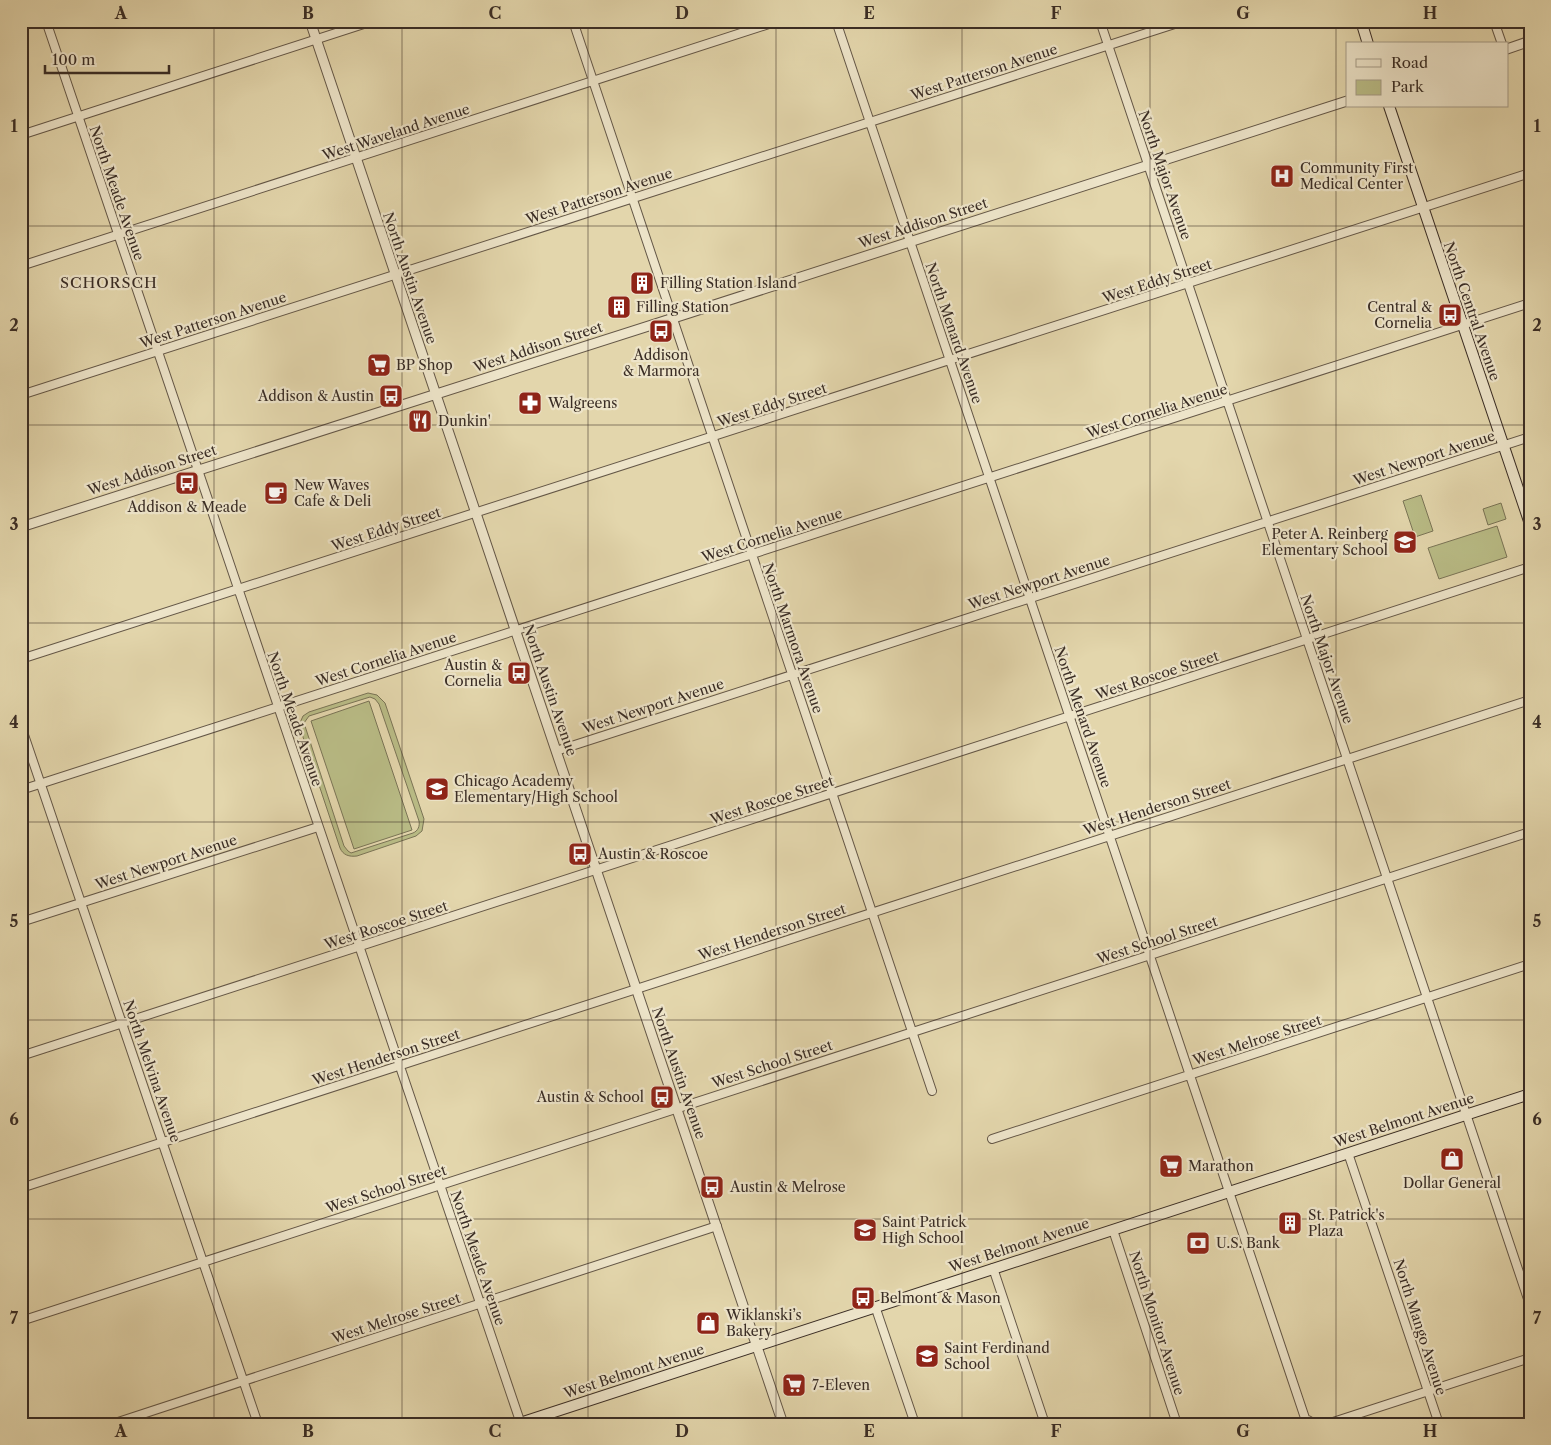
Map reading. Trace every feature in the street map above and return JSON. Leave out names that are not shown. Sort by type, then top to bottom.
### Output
[{"type":"main road","points":[[1361,21],[1367,42]]},
{"type":"main road","name":"North Central Avenue","points":[[1390,108],[1530,524]]},
{"type":"main road","name":"West Belmont Avenue","points":[[519,1423],[1530,1094]]},
{"type":"street","name":"North Meade Avenue","points":[[46,21],[519,1423]]},
{"type":"street","name":"North Austin Avenue","points":[[310,21],[783,1424]]},
{"type":"street","points":[[21,135],[373,21]]},
{"type":"street","name":"North Marmora Avenue","points":[[573,21],[932,1091]]},
{"type":"street","name":"West Waveland Avenue","points":[[21,266],[778,21]]},
{"type":"street","name":"North Menard Avenue","points":[[836,21],[1230,1192],[1304,1422]]},
{"type":"street","name":"North Major Avenue","points":[[1100,21],[1530,1305]]},
{"type":"street","name":"West Patterson Avenue","points":[[21,395],[1184,21]]},
{"type":"street","points":[[1494,21],[1501,42]]},
{"type":"street","points":[[1508,49],[1530,41]]},
{"type":"street","name":"West Addison Street","points":[[21,527],[673,319],[1346,100]]},
{"type":"street","name":"West Eddy Street","points":[[21,659],[1530,173]]},
{"type":"street","name":"West Cornelia Avenue","points":[[21,790],[1530,303]]},
{"type":"street","name":"West Newport Avenue","points":[[556,751],[1530,437]]},
{"type":"street","name":"West Roscoe Street","points":[[21,1056],[1530,567]]},
{"type":"street","name":"West Henderson Street","points":[[21,1188],[1530,700]]},
{"type":"street","name":"North Melvina Avenue","points":[[21,726],[258,1424]]},
{"type":"street","name":"West Newport Avenue","points":[[21,922],[318,826]]},
{"type":"street","name":"West School Street","points":[[21,1321],[1530,832]]},
{"type":"street","name":"West Melrose Street","points":[[992,1139],[1530,964]]},
{"type":"street","name":"North Mango Avenue","points":[[1348,1153],[1439,1424]]},
{"type":"street","name":"West Melrose Street","points":[[112,1424],[717,1226]]},
{"type":"street","name":"North Monitor Avenue","points":[[1112,1230],[1177,1424]]},
{"type":"street","points":[[993,1268],[1045,1424]]},
{"type":"street","points":[[875,1306],[914,1424]]},
{"type":"street","points":[[1327,1424],[1530,1358]]},
{"type":"street","points":[[1304,1422],[1311,1421],[1315,1424]]},
{"type":"green space","points":[[1421,495],[1433,531],[1415,537],[1403,501]]},
{"type":"green space","points":[[1501,503],[1506,519],[1488,525],[1483,509]]},
{"type":"green space","points":[[1497,526],[1507,557],[1439,579],[1428,548]]},
{"type":"green space","points":[[368,693],[377,695],[385,703],[424,819],[422,831],[416,836],[357,856],[349,856],[343,852],[340,848],[299,725],[303,716],[309,712]],"holes":[[[370,697],[379,704],[419,825],[413,833],[351,853],[344,846],[304,723],[309,716]]]},
{"type":"green space","points":[[369,701],[412,830],[354,849],[311,721]]},
{"type":"place","name":"Community First Medical Center","points":[[1282,176]]},
{"type":"place","name":"Filling Station Island","points":[[642,283]]},
{"type":"place","name":"Filling Station","points":[[619,307]]},
{"type":"place","name":"Central & Cornelia","points":[[1450,315]]},
{"type":"place","name":"Addison & Marmora","points":[[661,331]]},
{"type":"place","name":"BP Shop","points":[[379,365]]},
{"type":"place","name":"Addison & Austin","points":[[391,396]]},
{"type":"place","name":"Walgreens","points":[[530,403]]},
{"type":"place","name":"Dunkin'","points":[[420,421]]},
{"type":"place","name":"Addison & Meade","points":[[187,483]]},
{"type":"place","name":"New Waves Cafe & Deli","points":[[276,493]]},
{"type":"place","name":"Peter A. Reinberg Elementary School","points":[[1405,542]]},
{"type":"place","name":"Austin & Cornelia","points":[[519,673]]},
{"type":"place","name":"Chicago Academy Elementary/High School","points":[[437,789]]},
{"type":"place","name":"Austin & Roscoe","points":[[580,854]]},
{"type":"place","name":"Austin & School","points":[[662,1097]]},
{"type":"place","name":"Dollar General","points":[[1452,1159]]},
{"type":"place","name":"Marathon","points":[[1171,1166]]},
{"type":"place","name":"Austin & Melrose","points":[[712,1187]]},
{"type":"place","name":"St. Patrick's Plaza","points":[[1290,1223]]},
{"type":"place","name":"Saint Patrick High School","points":[[865,1230]]},
{"type":"place","name":"U.S. Bank","points":[[1198,1243]]},
{"type":"place","name":"Belmont & Mason","points":[[863,1298]]},
{"type":"place","name":"Wiklanski’s Bakery","points":[[708,1323]]},
{"type":"place","name":"Saint Ferdinand School","points":[[927,1356]]},
{"type":"place","name":"7-Eleven","points":[[794,1385]]},
{"type":"district","name":"SCHORSCH","points":[[109,282]]}]
